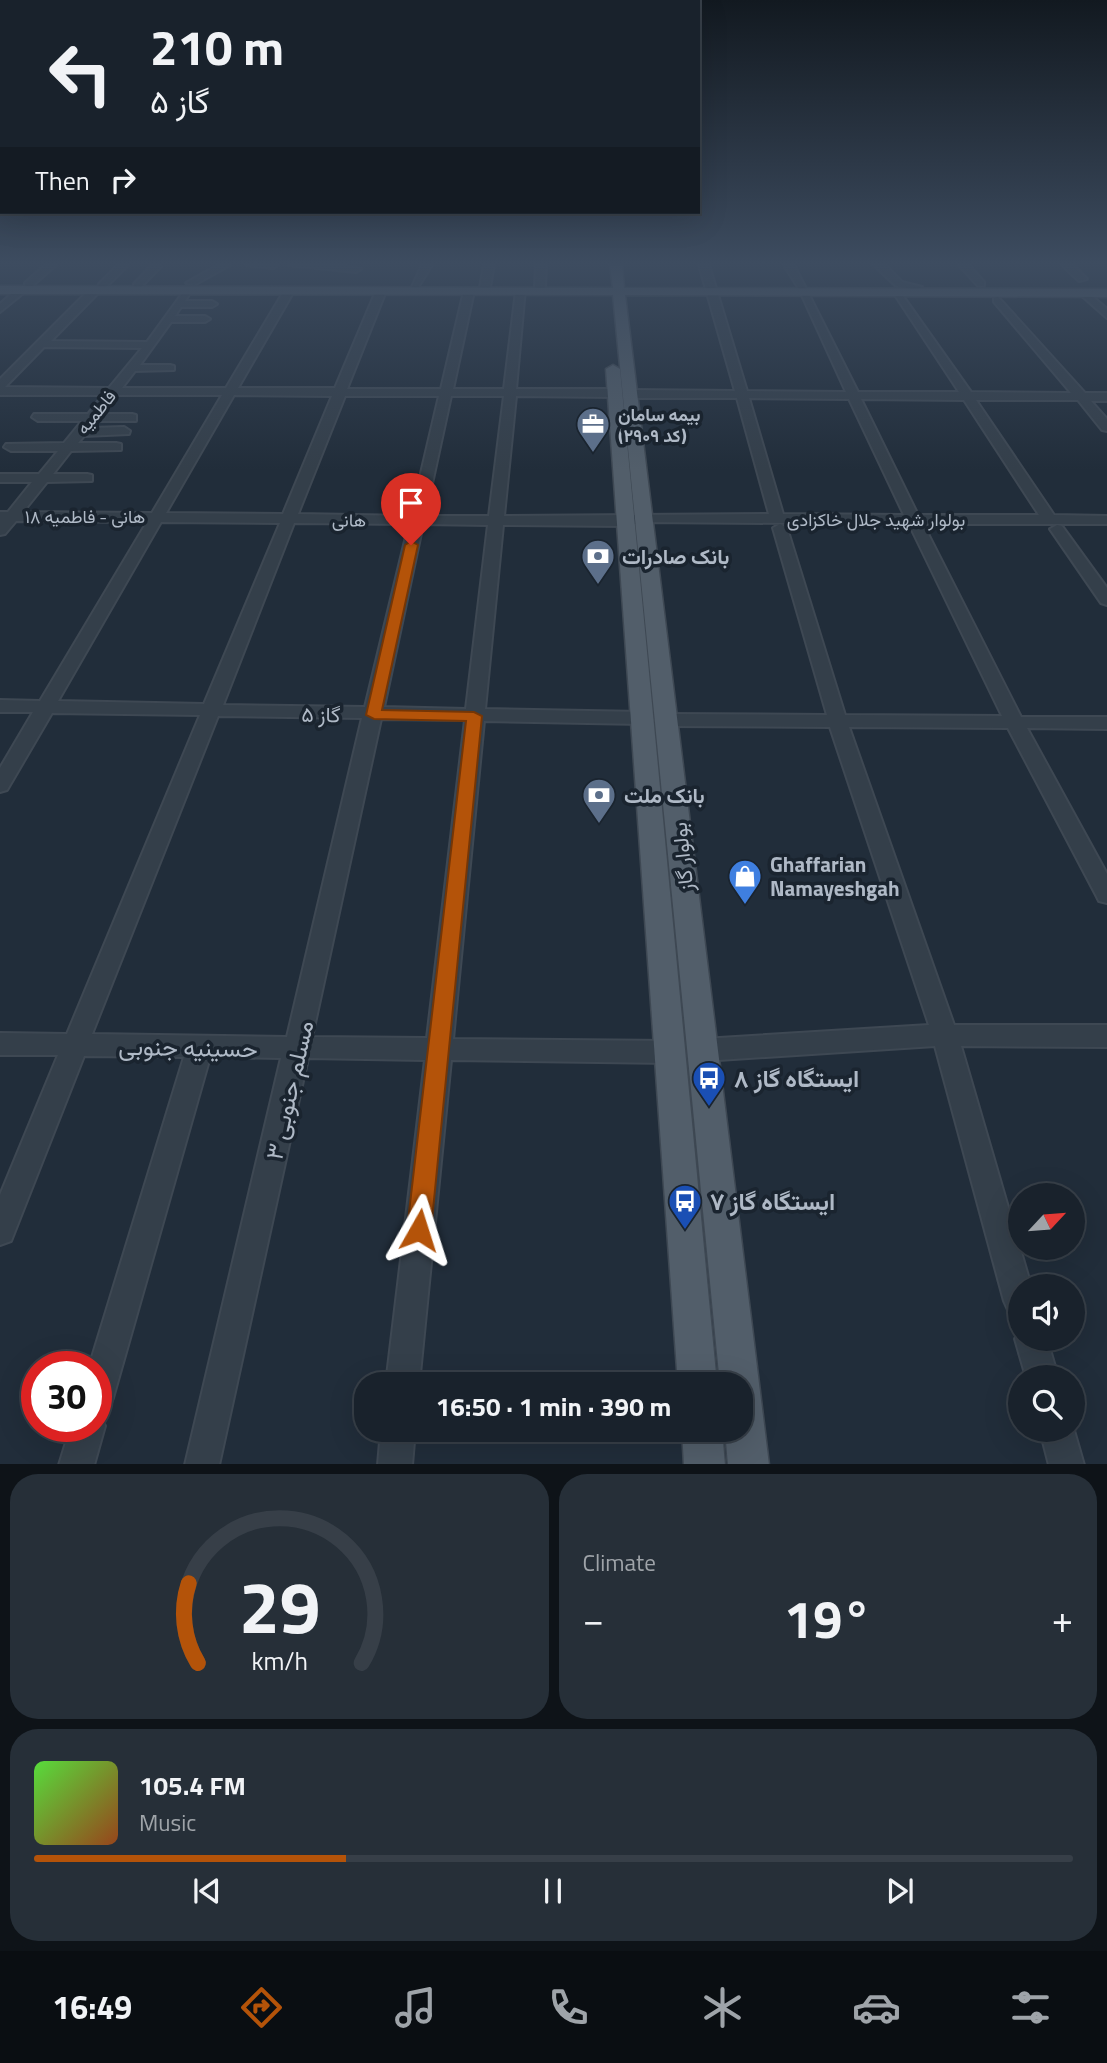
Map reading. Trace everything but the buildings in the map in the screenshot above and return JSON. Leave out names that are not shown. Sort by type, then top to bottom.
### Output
[{"type":"main road","name":"بولوار گاز","points":[[616,333],[638,522],[654,719],[670,1052],[697,1372]]},
{"type":"main road","name":"بولوار گاز","points":[[654,719],[703,1050],[738,1372]]},
{"type":"main road","points":[[703,1442],[705,1464]]},
{"type":"main road","name":"بولوار گاز","points":[[746,1442],[749,1464]]},
{"type":"street","points":[[0,386],[53,333]]},
{"type":"street","name":"فاطمیه","points":[[0,531],[6,516],[43,478],[158,333]]},
{"type":"street","points":[[0,785],[264,333]]},
{"type":"street","points":[[0,1231],[78,1045],[364,333]]},
{"type":"street","points":[[374,715],[459,333]]},
{"type":"street","points":[[404,1372],[516,333]]},
{"type":"street","points":[[724,333],[838,722],[945,1035],[1012,1274]]},
{"type":"street","points":[[823,333],[1014,722],[1107,895]]},
{"type":"street","points":[[926,333],[965,396],[1107,600]]},
{"type":"street","points":[[1026,333],[1107,427]]},
{"type":"street","points":[[42,344],[150,345]]},
{"type":"street","points":[[131,368],[170,368]]},
{"type":"street","points":[[0,391],[1107,397]]},
{"type":"street","points":[[38,417],[132,418]]},
{"type":"street","points":[[80,432],[124,432]]},
{"type":"street","points":[[11,447],[116,447]]},
{"type":"street","points":[[0,478],[87,478]]},
{"type":"street","name":"هانی - فاطمیه ۱۸","points":[[6,516],[157,517]]},
{"type":"street","name":"هانی","points":[[157,517],[495,522],[1053,524]]},
{"type":"street","points":[[1053,524],[1107,520]]},
{"type":"street","points":[[1053,524],[1107,529]]},
{"type":"street","name":"گاز ۵","points":[[0,706],[374,715],[1107,723]]},
{"type":"street","name":"مسلم جنوبی ۳","points":[[202,1464],[374,715]]},
{"type":"street","points":[[703,1050],[945,1035],[1107,1036]]},
{"type":"street","name":"حسینیه جنوبی","points":[[0,1044],[670,1052]]},
{"type":"street","points":[[110,1351],[200,1047]]},
{"type":"street","points":[[76,1464],[83,1442]]},
{"type":"street","points":[[395,1464],[397,1442]]},
{"type":"street","points":[[1060,1442],[1067,1464]]},
{"type":"place","name":"بیمه سامان (کد ۲۹۰۹)","points":[[593,454]]},
{"type":"place","name":"بانک صادرات","points":[[598,586]]},
{"type":"place","name":"بانک ملت","points":[[599,825]]},
{"type":"place","name":"Ghaffarian Namayeshgah","points":[[745,906]]},
{"type":"place","name":"ایستگاه گاز ۸","points":[[709,1108]]},
{"type":"place","name":"ایستگاه گاز ۷","points":[[685,1231]]},
{"type":"route","points":[[411,545],[374,715],[474,716],[419,1230]]}]
